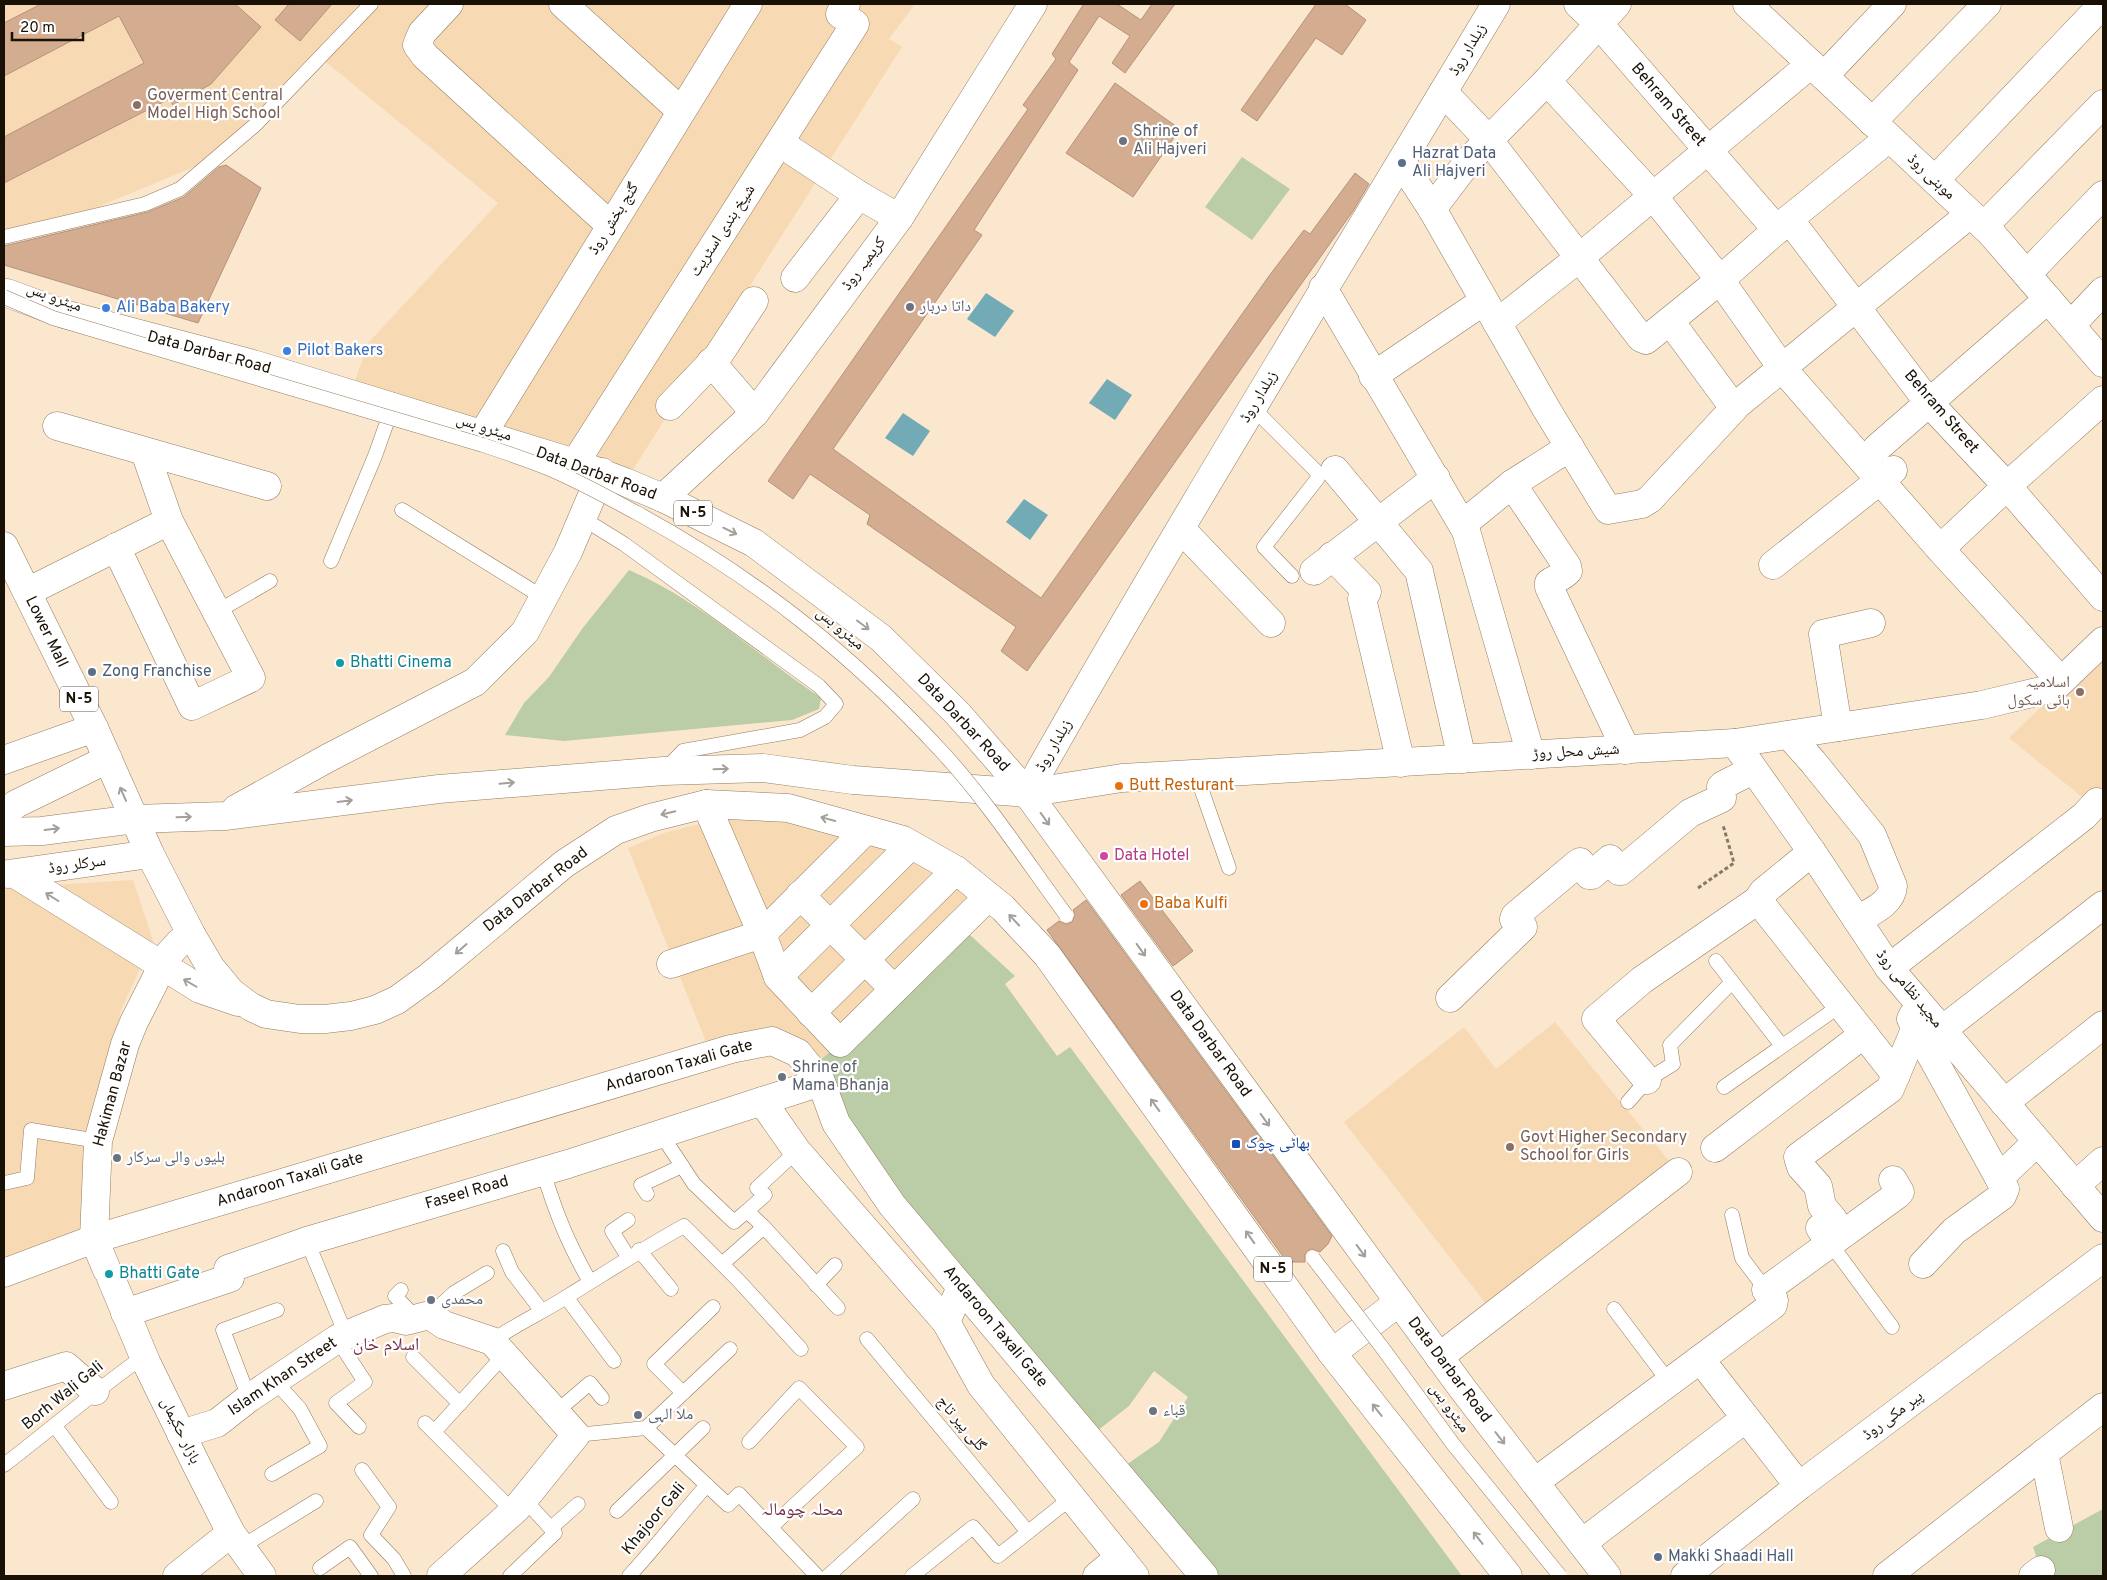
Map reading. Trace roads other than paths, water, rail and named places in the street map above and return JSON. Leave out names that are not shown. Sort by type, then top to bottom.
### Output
[{"type":"street","points":[[449,4],[422,33],[417,46],[425,56],[610,225]]},
{"type":"street","points":[[563,4],[681,111]]},
{"type":"street","name":"گنج بخش روڈ","points":[[482,435],[748,4]]},
{"type":"street","name":"شیخ ہندی اسٹریٹ","points":[[575,463],[855,24],[840,14],[846,4]]},
{"type":"street","name":"کریمیہ روڈ","points":[[663,498],[754,413],[899,218],[1033,4]]},
{"type":"street","name":"زیلدار روڈ","points":[[1027,793],[1252,407],[1323,288],[1402,163],[1496,4]]},
{"type":"street","name":"Behram Street","points":[[1578,4],[1598,23],[1707,151],[1783,224],[1857,306],[1929,403],[2008,486],[2103,597]]},
{"type":"street","points":[[1432,209],[1470,159],[1488,139],[1548,81],[1617,4]]},
{"type":"street","name":"موہنی روڈ","points":[[1747,4],[1977,220],[2027,274],[2103,363]]},
{"type":"street","points":[[1373,376],[1490,312],[1579,258],[1707,151],[1817,70],[1892,4]]},
{"type":"street","points":[[1935,180],[2103,4]]},
{"type":"street","points":[[1443,92],[1488,139],[1641,338],[1646,340],[1720,280],[1783,224],[1880,130],[1978,7]]},
{"type":"street","points":[[1548,81],[1653,196],[1720,280],[1782,368],[1887,475],[1940,550],[2061,681]]},
{"type":"street","points":[[1402,163],[1432,209],[1490,312],[1608,510],[1642,504],[1650,500],[1734,408],[1857,306],[1977,220],[2103,104]]},
{"type":"street","points":[[780,143],[859,195],[899,218]]},
{"type":"street","points":[[795,278],[859,195]]},
{"type":"street","points":[[2027,274],[2103,195]]},
{"type":"street","points":[[1323,288],[1373,376],[1463,524],[1531,755]]},
{"type":"street","points":[[2071,325],[2103,291]]},
{"type":"street","name":"Data Darbar Road","points":[[4,292],[64,314],[253,364],[602,472],[663,498],[754,543],[881,638],[958,714],[1027,793],[1439,1357],[1607,1576]]},
{"type":"street","points":[[1877,448],[2048,298]]},
{"type":"street","points":[[670,406],[718,356],[754,301]]},
{"type":"street","points":[[1670,321],[1734,408]]},
{"type":"street","points":[[711,362],[754,413]]},
{"type":"street","points":[[1940,550],[2103,400]]},
{"type":"street","points":[[57,426],[267,486]]},
{"type":"street","points":[[1463,524],[1512,484],[1570,447]]},
{"type":"street","points":[[116,547],[192,706],[251,678],[218,611],[169,521],[145,452]]},
{"type":"street","points":[[1335,470],[1419,571],[1462,759]]},
{"type":"street","points":[[225,816],[328,758],[475,682],[525,632],[568,552],[602,472]]},
{"type":"street","points":[[1773,565],[1887,475]]},
{"type":"street","points":[[1401,762],[1362,599],[1367,592],[1313,568],[1436,478]]},
{"type":"street","points":[[1512,484],[1567,566],[1568,571],[1564,576],[1552,581],[1549,587],[1626,750]]},
{"type":"street","points":[[27,592],[169,521]]},
{"type":"street","points":[[1181,529],[1271,623]]},
{"type":"street","name":"Lower Mall","points":[[4,546],[94,728],[150,854]]},
{"type":"street","points":[[1838,727],[1823,634],[1871,623]]},
{"type":"street","name":"شیش محل روڑ","points":[[135,819],[225,816],[440,789],[664,771],[763,768],[853,780],[1027,793],[1122,778],[1735,743],[1982,705],[2054,688],[2103,641]]},
{"type":"street","points":[[4,760],[94,728]]},
{"type":"street","points":[[1788,735],[1813,762],[1872,835],[1893,886],[1893,893],[1888,900],[1857,920]]},
{"type":"street","name":"مجید نظامی روڈ","points":[[1735,743],[1812,852],[1889,968],[1917,1015],[1942,1030],[2103,1218]]},
{"type":"street","points":[[4,812],[16,804],[108,759]]},
{"type":"street","points":[[1450,998],[1523,927],[1514,919],[1514,916],[1576,864],[1580,862],[1589,875],[1592,876],[1610,859],[1618,870],[1621,871],[1690,813],[1723,797],[1721,787],[1753,770]]},
{"type":"street","points":[[1889,968],[2084,816],[2097,802]]},
{"type":"street","points":[[706,804],[762,934],[778,977],[840,1042],[988,896]]},
{"type":"street","name":"Data Darbar Road","points":[[150,854],[191,934],[220,980],[231,992],[251,1007],[266,1014],[284,1018],[325,1019],[351,1016],[397,1000],[430,976],[564,864],[616,830],[650,818],[706,804],[788,808],[903,840],[956,870],[1003,908],[1047,955],[1332,1353],[1508,1576]]},
{"type":"street","points":[[4,832],[42,831],[135,819]]},
{"type":"street","points":[[671,964],[762,934],[866,830]]},
{"type":"street","points":[[778,977],[911,846]]},
{"type":"street","points":[[1648,1080],[1596,1018],[1642,980],[1758,900],[1763,892],[1812,852]]},
{"type":"street","name":"سرکلر روڈ","points":[[9,874],[150,854]]},
{"type":"street","points":[[811,1012],[956,870]]},
{"type":"street","points":[[9,874],[200,989],[251,1007]]},
{"type":"street","points":[[800,895],[894,989]]},
{"type":"street","points":[[1758,900],[1896,1075]]},
{"type":"street","points":[[1942,1030],[2103,905]]},
{"type":"street","name":"Hakiman Bazar","points":[[109,1274],[94,1239],[98,1141],[125,1044],[144,999],[173,948],[191,934]]},
{"type":"street","points":[[1830,1242],[1820,1228],[1833,1219],[1822,1206],[1818,1186],[1801,1167],[1798,1157],[1887,1091],[1896,1075],[1917,1015]]},
{"type":"street","points":[[1917,1015],[2004,1189],[2002,1196],[1954,1232],[1923,1264]]},
{"type":"street","points":[[2004,1103],[2103,1025]]},
{"type":"street","points":[[1715,1148],[1864,1034]]},
{"type":"street","name":"Andaroon Taxali Gate","points":[[4,1273],[94,1239],[731,1048],[772,1041],[798,1054],[821,1082],[836,1123],[892,1205],[1204,1576]]},
{"type":"street","name":"Faseel Road","points":[[125,1313],[230,1278],[228,1269],[308,1241],[543,1172],[821,1082]]},
{"type":"street","points":[[762,1101],[797,1151],[946,1322],[981,1386],[1128,1567],[1098,1576]]},
{"type":"street","points":[[1999,1178],[2037,1142]]},
{"type":"street","points":[[2075,1186],[2103,1161]]},
{"type":"street","points":[[1439,1357],[1678,1172]]},
{"type":"street","points":[[1535,1482],[1775,1303],[1766,1290],[1830,1242],[1897,1196],[1900,1192],[1893,1180]]},
{"type":"street","name":"پیر مکی روڈ","points":[[1684,1576],[1799,1486],[2103,1258]]},
{"type":"street","name":"بازار حکیماں","points":[[109,1274],[144,1356],[181,1434],[236,1540],[262,1576]]},
{"type":"street","points":[[946,1322],[961,1287]]},
{"type":"street","points":[[1332,1353],[1399,1302]]},
{"type":"street","points":[[424,1317],[498,1347],[576,1435],[518,1505],[441,1576]]},
{"type":"street","name":"Islam Khan Street","points":[[181,1434],[217,1423],[249,1398],[342,1337],[385,1319],[394,1318],[406,1322],[424,1317]]},
{"type":"street","points":[[1700,1359],[1799,1486]]},
{"type":"street","points":[[4,1386],[66,1366],[94,1391]]},
{"type":"street","points":[[1886,1576],[2103,1406]]},
{"type":"street","points":[[1582,1543],[1746,1418]]},
{"type":"street","points":[[2044,1453],[2059,1528]]},
{"type":"street","points":[[177,1576],[236,1540]]},
{"type":"lane","points":[[4,237],[146,204],[180,189],[255,125],[371,4]]},
{"type":"lane","name":"میٹرو بس","points":[[4,297],[53,318],[484,444],[545,467],[592,489],[664,528],[739,574],[795,614],[853,662],[944,754],[1002,826],[1066,916]]},
{"type":"lane","points":[[331,561],[392,407]]},
{"type":"lane","points":[[1252,407],[1317,472],[1318,478],[1264,547],[1313,568]]},
{"type":"lane","points":[[402,510],[544,598]]},
{"type":"lane","points":[[582,518],[624,544],[812,680],[836,704],[825,717],[800,730],[683,751],[664,771]]},
{"type":"lane","points":[[218,611],[270,581]]},
{"type":"lane","points":[[1196,774],[1229,868]]},
{"type":"lane","points":[[1716,961],[1782,1046]]},
{"type":"lane","points":[[1628,1102],[1648,1080],[1673,1064],[1670,1045],[1732,982]]},
{"type":"lane","points":[[1724,1087],[1841,1005]]},
{"type":"lane","points":[[4,1184],[28,1178],[31,1130],[98,1141]]},
{"type":"lane","points":[[661,1134],[694,1184],[734,1222],[765,1196],[757,1188],[797,1151]]},
{"type":"lane","points":[[647,1194],[641,1185],[682,1166]]},
{"type":"lane","points":[[543,1172],[570,1247],[590,1282]]},
{"type":"lane","points":[[747,1211],[838,1308]]},
{"type":"lane","points":[[1732,1214],[1742,1258],[1766,1290]]},
{"type":"lane","points":[[628,1220],[612,1231],[671,1289]]},
{"type":"lane","points":[[510,1576],[555,1533],[551,1528],[518,1505],[430,1428],[460,1404],[498,1347],[541,1310],[684,1226],[802,1349]]},
{"type":"lane","points":[[722,1264],[764,1228]]},
{"type":"lane","points":[[308,1241],[342,1337],[366,1382],[336,1403],[359,1427]]},
{"type":"lane","points":[[1830,1242],[1892,1327]]},
{"type":"lane","points":[[503,1251],[512,1272],[541,1310]]},
{"type":"lane","name":"میٹرو بس","points":[[1313,1258],[1453,1444],[1560,1576]]},
{"type":"lane","points":[[816,1285],[835,1265]]},
{"type":"lane","points":[[401,1290],[395,1296],[424,1317],[454,1292],[487,1273]]},
{"type":"lane","points":[[566,1297],[614,1361]]},
{"type":"lane","points":[[683,1393],[654,1364],[713,1307]]},
{"type":"lane","points":[[1614,1309],[1669,1382]]},
{"type":"lane","points":[[249,1398],[223,1330],[276,1310]]},
{"type":"lane","name":"گلی پیر تاج","points":[[868,1339],[1028,1532]]},
{"type":"lane","points":[[576,1435],[646,1428],[730,1349]]},
{"type":"lane","name":"Borh Wali Gali","points":[[4,1465],[55,1426],[94,1391],[144,1356]]},
{"type":"lane","points":[[413,1358],[460,1404]]},
{"type":"lane","points":[[272,1474],[320,1446],[300,1409],[274,1381]]},
{"type":"lane","points":[[556,1412],[590,1383],[602,1398]]},
{"type":"lane","points":[[749,1442],[799,1388],[857,1446],[771,1527]]},
{"type":"lane","points":[[55,1426],[111,1502]]},
{"type":"lane","points":[[646,1428],[728,1505],[739,1494],[817,1576]]},
{"type":"lane","points":[[617,1511],[704,1428]]},
{"type":"lane","points":[[362,1470],[389,1507],[371,1535],[394,1559],[404,1576]]},
{"type":"lane","name":"Khajoor Gali","points":[[628,1576],[658,1545],[664,1534],[707,1485]]},
{"type":"lane","points":[[912,1576],[974,1527],[998,1556],[1071,1498]]},
{"type":"lane","points":[[828,1576],[912,1499]]},
{"type":"lane","points":[[236,1540],[316,1501]]},
{"type":"lane","points":[[551,1528],[578,1504]]},
{"type":"lane","points":[[320,1568],[350,1547],[372,1576]]},
{"type":"water","points":[[986,293],[1014,311],[995,337],[967,319]]},
{"type":"water","points":[[1107,379],[1132,395],[1115,420],[1089,403]]},
{"type":"water","points":[[903,413],[930,431],[913,456],[885,438]]},
{"type":"water","points":[[1024,499],[1048,515],[1030,540],[1006,522]]},
{"type":"place","name":"Goverment Central Model High School","points":[[137,105]]},
{"type":"place","name":"Shrine of Ali Hajveri","points":[[1123,141]]},
{"type":"place","name":"Hazrat Data Ali Hajveri","points":[[1402,163]]},
{"type":"place","name":"داتا دربار","points":[[910,307]]},
{"type":"place","name":"Ali Baba Bakery","points":[[106,308]]},
{"type":"place","name":"Pilot Bakers","points":[[287,351]]},
{"type":"place","name":"Bhatti Cinema","points":[[340,663]]},
{"type":"place","name":"Zong Franchise","points":[[92,672]]},
{"type":"place","name":"اسلامیہ ہائی سکول","points":[[2080,692]]},
{"type":"place","name":"Butt Resturant","points":[[1119,786]]},
{"type":"place","name":"Data Hotel","points":[[1104,856]]},
{"type":"place","name":"Baba Kulfi","points":[[1144,904]]},
{"type":"place","name":"Shrine of Mama Bhanja","points":[[782,1077]]},
{"type":"place","name":"بھاٹی چوک","points":[[1236,1144]]},
{"type":"place","name":"Govt Higher Secondary School for Girls","points":[[1510,1147]]},
{"type":"place","name":"بلیوں والی سرکار","points":[[117,1158]]},
{"type":"place","name":"Bhatti Gate","points":[[109,1274]]},
{"type":"place","name":"محمدی","points":[[431,1300]]},
{"type":"place","name":"قباء","points":[[1153,1411]]},
{"type":"place","name":"ملا الہی","points":[[638,1415]]},
{"type":"place","name":"Makki Shaadi Hall","points":[[1658,1557]]},
{"type":"district","name":"اسلام خان","points":[[386,1345]]},
{"type":"district","name":"محلہ چومالہ","points":[[802,1510]]}]
